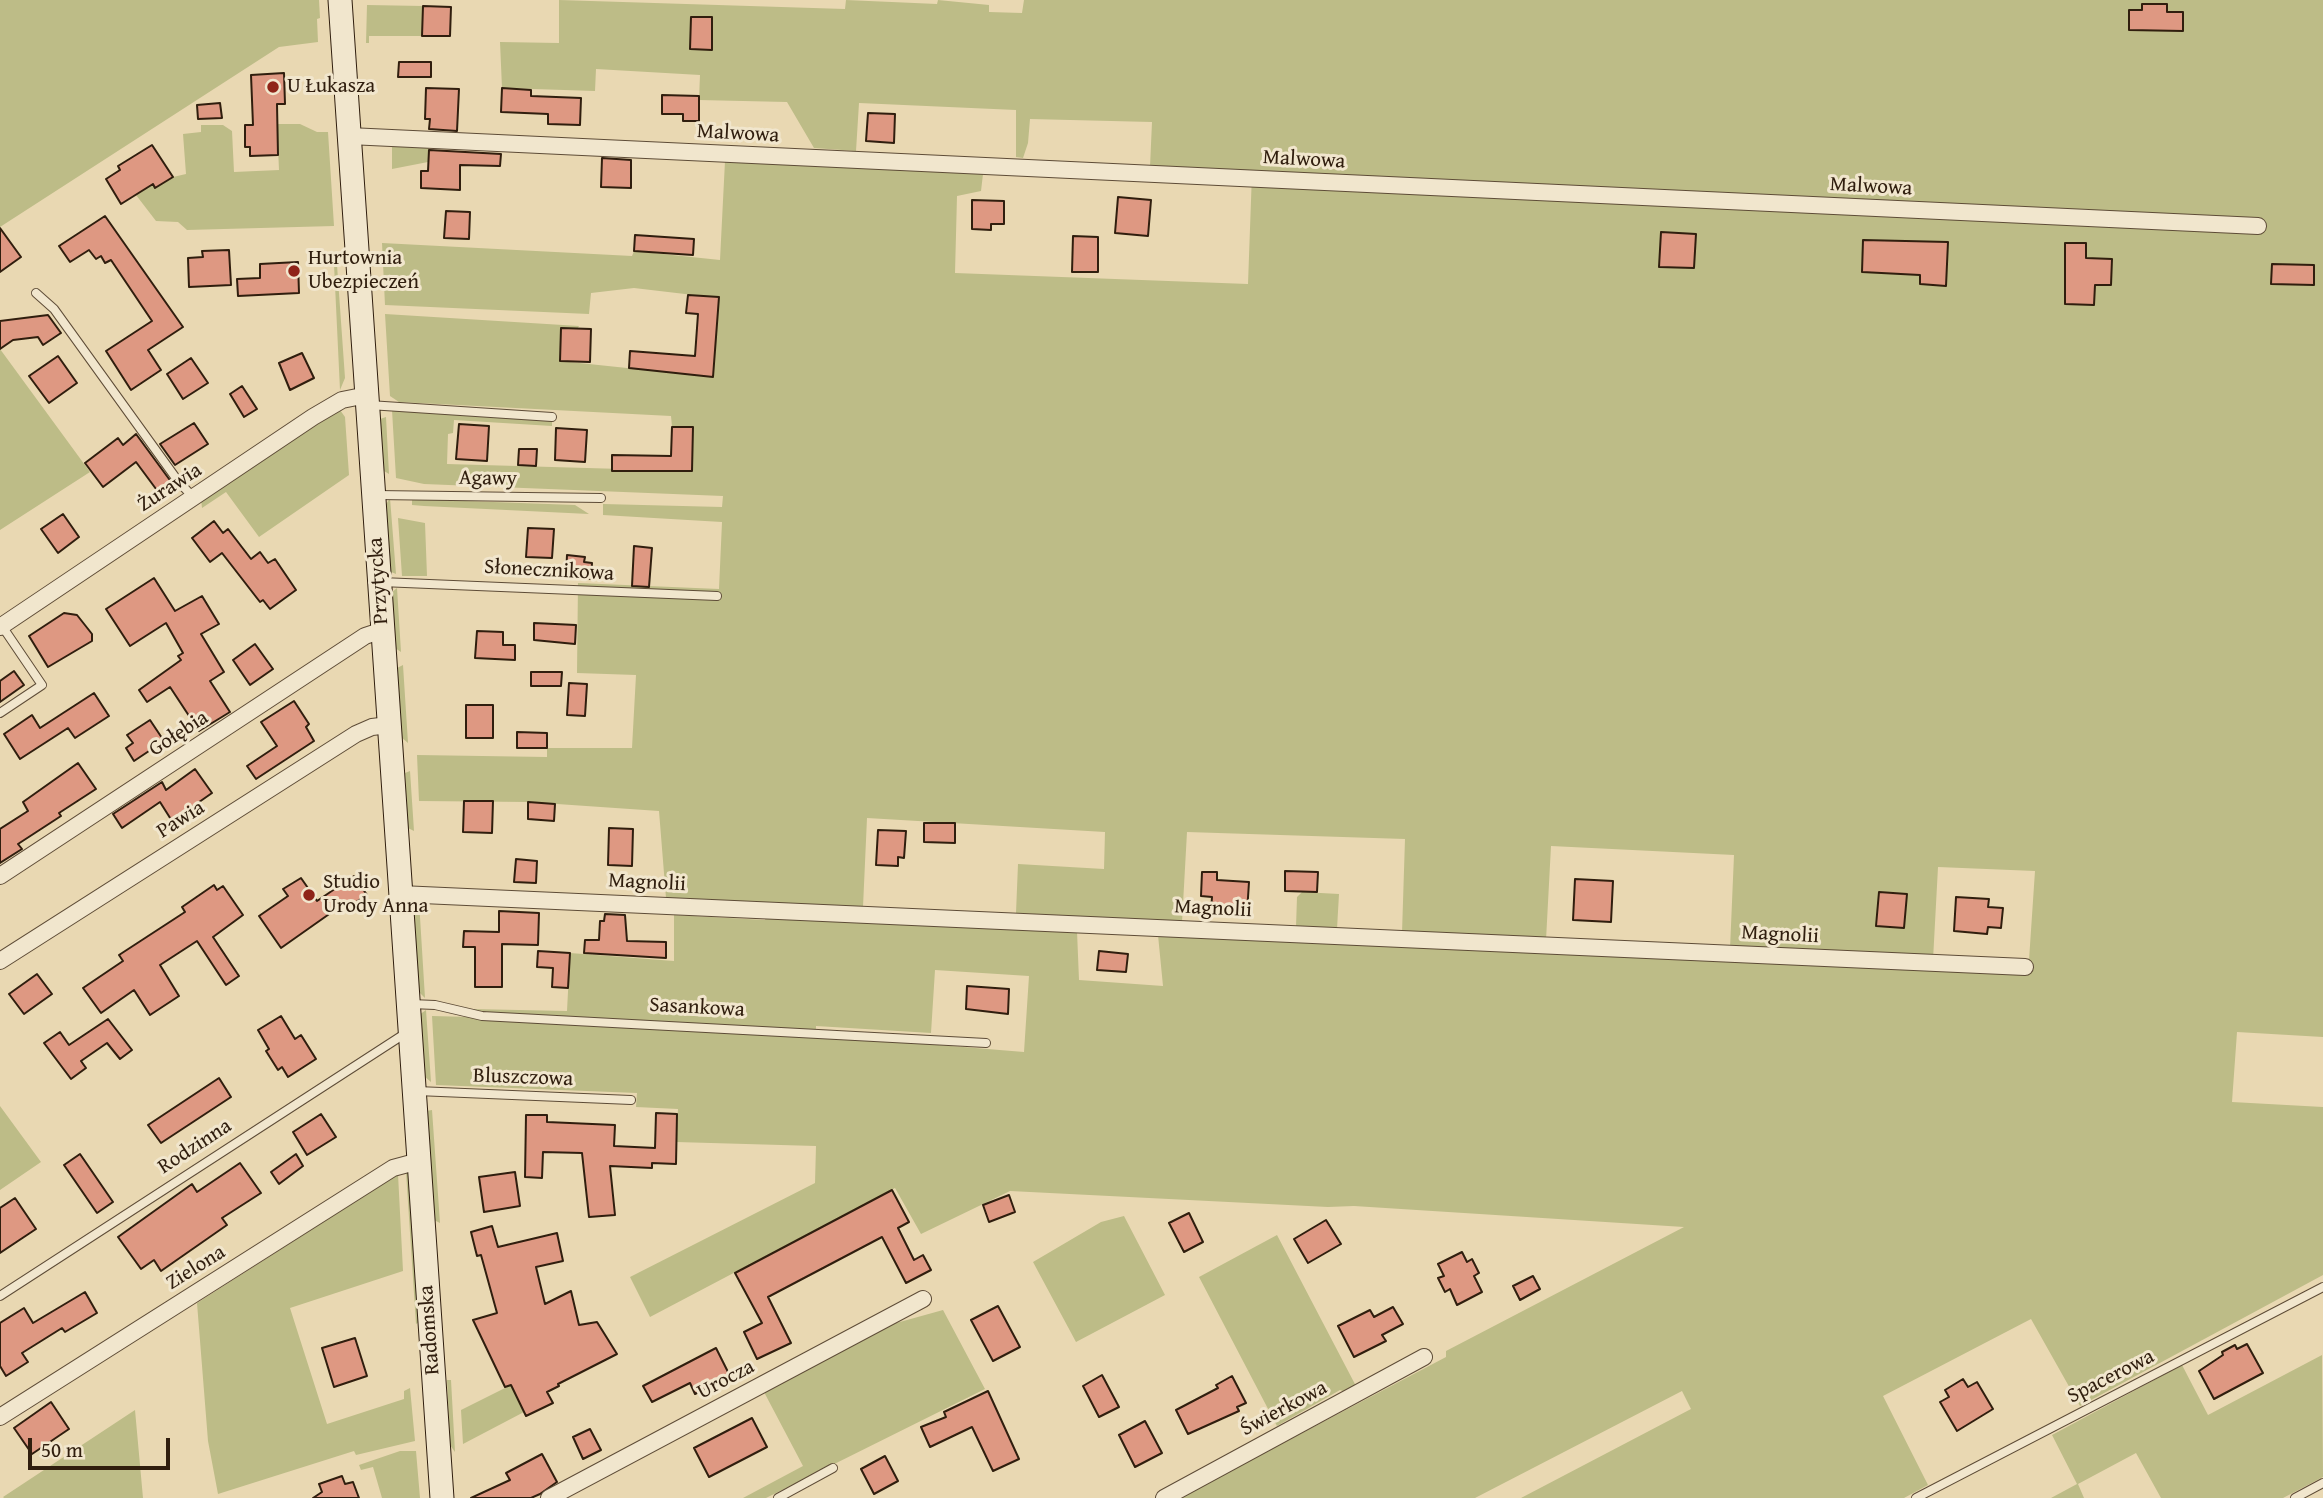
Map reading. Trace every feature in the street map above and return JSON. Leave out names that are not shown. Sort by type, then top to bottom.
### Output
[{"type":"main road","name":"Przytycka","points":[[340,0],[419,1161]]},
{"type":"main road","name":"Radomska","points":[[419,1161],[442,1498]]},
{"type":"street","name":"Malwowa","points":[[349,136],[2258,226]]},
{"type":"street","name":"Żurawia","points":[[1,626],[313,417],[342,400],[367,400]]},
{"type":"street","name":"Gołębia","points":[[0,876],[365,636],[383,630]]},
{"type":"street","name":"Pawia","points":[[0,961],[356,734],[372,727],[389,725]]},
{"type":"street","name":"Magnolii","points":[[400,894],[2025,967]]},
{"type":"street","name":"Zielona","points":[[0,1417],[393,1168],[419,1161]]},
{"type":"street","name":"Urocza","points":[[549,1498],[923,1299]]},
{"type":"street","name":"Świerkowa","points":[[1164,1498],[1424,1357]]},
{"type":"lane","points":[[36,293],[54,309],[178,481],[193,497]]},
{"type":"lane","points":[[367,400],[552,417]]},
{"type":"lane","name":"Agawy","points":[[374,496],[601,498]]},
{"type":"lane","name":"Słonecznikowa","points":[[379,582],[717,596]]},
{"type":"lane","points":[[0,713],[42,685],[1,626]]},
{"type":"lane","name":"Sasankowa","points":[[408,1004],[435,1005],[482,1016],[986,1043]]},
{"type":"lane","name":"Rodzinna","points":[[0,1296],[410,1030]]},
{"type":"lane","name":"Bluszczowa","points":[[414,1091],[631,1100]]},
{"type":"lane","name":"Spacerowa","points":[[1916,1498],[2323,1287]]},
{"type":"lane","points":[[778,1498],[833,1468]]},
{"type":"lane","points":[[2295,1498],[2323,1483]]},
{"type":"shaded area","points":[[0,0],[319,0],[318,42],[279,47],[0,227]]},
{"type":"shaded area","points":[[559,0],[845,9],[846,0],[937,4],[938,0],[989,5],[989,12],[1022,13],[1024,0],[2323,0],[2323,1037],[2237,1032],[2232,1102],[2323,1107],[2323,1275],[2080,1406],[2031,1319],[1883,1396],[1928,1485],[1904,1498],[1521,1498],[1691,1409],[1682,1391],[1475,1498],[1179,1498],[1446,1357],[1446,1351],[1684,1227],[1354,1206],[1328,1207],[1010,1191],[921,1234],[895,1188],[650,1317],[630,1277],[815,1183],[816,1146],[676,1142],[678,1109],[636,1107],[637,1093],[436,1085],[432,1016],[470,1017],[470,1009],[567,1011],[570,953],[674,961],[674,915],[765,920],[766,915],[1077,931],[1079,980],[1163,986],[1158,935],[1836,963],[2028,975],[2035,871],[1938,867],[1933,960],[1730,949],[1734,855],[1551,846],[1546,940],[1402,933],[1405,839],[1187,832],[1182,922],[1016,913],[1018,864],[1104,869],[1105,832],[867,818],[863,907],[666,898],[659,811],[528,802],[419,801],[417,755],[547,757],[547,748],[632,748],[636,675],[577,673],[578,583],[719,589],[722,522],[603,515],[603,504],[722,507],[723,496],[424,484],[396,478],[392,410],[552,420],[552,426],[454,420],[453,433],[448,434],[447,464],[692,471],[693,428],[672,427],[671,416],[399,402],[390,396],[385,314],[579,326],[560,361],[713,377],[719,298],[634,288],[591,293],[589,314],[385,305],[382,243],[632,256],[634,251],[720,260],[725,161],[983,174],[981,191],[957,196],[955,273],[1248,284],[1252,173],[1150,167],[1152,122],[1030,119],[1028,143],[1023,158],[1016,157],[1016,110],[859,103],[856,151],[814,148],[787,102],[699,100],[700,75],[596,69],[595,91],[502,88],[500,42],[559,43]],"holes":[[[691,17],[712,17],[712,50],[690,49]],[[935,970],[1029,976],[1024,1052],[816,1035],[816,1026],[931,1033]]]},
{"type":"shaded area","points":[[367,5],[423,6],[422,36],[369,36],[369,43],[366,43]]},
{"type":"shaded area","points":[[277,124],[300,124],[317,132],[328,132],[334,226],[187,230],[178,222],[156,221],[136,195],[153,184],[155,188],[173,177],[186,174],[183,134],[201,132],[201,125],[223,125],[232,131],[234,172],[279,170]]},
{"type":"shaded area","points":[[392,145],[429,146],[428,162],[392,169]]},
{"type":"shaded area","points":[[334,264],[337,265],[345,378],[340,390]]},
{"type":"shaded area","points":[[0,349],[90,472],[0,530]]},
{"type":"shaded area","points":[[340,410],[345,417],[349,475],[259,537],[226,492],[202,508],[201,499]]},
{"type":"shaded area","points":[[386,417],[389,474],[384,471],[380,419]]},
{"type":"shaded area","points":[[390,498],[396,574],[389,571],[385,506]]},
{"type":"shaded area","points":[[412,499],[575,505],[589,514],[412,505]]},
{"type":"shaded area","points":[[398,518],[425,523],[427,576],[402,576]]},
{"type":"shaded area","points":[[397,588],[401,652],[395,648],[391,593]]},
{"type":"shaded area","points":[[403,665],[408,743],[401,737],[397,668]]},
{"type":"shaded area","points":[[410,771],[414,831],[408,828],[405,773]]},
{"type":"shaded area","points":[[1302,892],[1339,894],[1337,929],[1296,927],[1297,897]]},
{"type":"shaded area","points":[[419,901],[425,998],[418,991],[413,907]]},
{"type":"shaded area","points":[[426,1010],[431,1082],[424,1076],[419,1015]]},
{"type":"shaded area","points":[[0,1106],[41,1162],[0,1190]]},
{"type":"shaded area","points":[[432,1110],[440,1223],[434,1220],[426,1111]]},
{"type":"shaded area","points":[[406,1172],[410,1174],[419,1322],[416,1324]]},
{"type":"shaded area","points":[[398,1174],[403,1271],[290,1308],[327,1424],[404,1399],[404,1391],[410,1388],[415,1441],[356,1455],[354,1451],[218,1494],[208,1441],[197,1303]]},
{"type":"shaded area","points":[[1124,1216],[1165,1295],[1076,1342],[1033,1262],[1101,1222]]},
{"type":"shaded area","points":[[1277,1235],[1357,1388],[1348,1393],[1340,1390],[1277,1426],[1199,1277]]},
{"type":"shaded area","points":[[943,1310],[985,1389],[766,1498],[743,1498],[803,1466],[764,1392],[889,1325]]},
{"type":"shaded area","points":[[2322,1355],[2323,1477],[2283,1498],[2161,1498],[2136,1453],[2078,1484],[2084,1498],[2051,1498],[2077,1484],[2052,1435],[2182,1365],[2208,1415]]},
{"type":"shaded area","points":[[447,1380],[451,1380],[455,1452],[450,1445]]},
{"type":"shaded area","points":[[511,1385],[524,1412],[463,1444],[461,1410]]},
{"type":"shaded area","points":[[135,1410],[143,1498],[3,1497]]},
{"type":"shaded area","points":[[400,1451],[416,1451],[420,1498],[382,1498],[373,1467],[361,1470],[359,1465]]},
{"type":"building","points":[[2142,4],[2167,4],[2167,12],[2183,12],[2183,31],[2129,30],[2129,10],[2142,10]]},
{"type":"building","points":[[423,6],[451,7],[450,36],[422,36]]},
{"type":"building","points":[[691,17],[712,17],[712,50],[690,49]]},
{"type":"building","points":[[399,62],[431,62],[431,77],[398,77]]},
{"type":"building","points":[[284,73],[285,104],[277,104],[278,155],[250,156],[250,147],[245,147],[245,125],[253,125],[251,75]]},
{"type":"building","points":[[426,88],[459,89],[457,131],[429,129],[430,119],[425,119]]},
{"type":"building","points":[[502,88],[531,90],[531,96],[581,98],[580,125],[548,124],[548,114],[501,112]]},
{"type":"building","points":[[662,95],[699,96],[699,121],[683,121],[683,114],[662,114]]},
{"type":"building","points":[[220,103],[222,118],[198,119],[197,105]]},
{"type":"building","points":[[868,113],[895,114],[894,143],[866,141]]},
{"type":"building","points":[[152,145],[173,177],[155,188],[153,184],[121,204],[106,179],[120,170],[118,166]]},
{"type":"building","points":[[429,150],[501,154],[500,166],[460,165],[460,190],[421,188],[421,171],[428,171]]},
{"type":"building","points":[[602,158],[631,160],[631,188],[601,187]]},
{"type":"building","points":[[1118,197],[1151,200],[1148,236],[1115,233]]},
{"type":"building","points":[[972,200],[1004,201],[1004,224],[991,224],[991,230],[972,229]]},
{"type":"building","points":[[446,211],[470,212],[469,239],[444,238]]},
{"type":"building","points":[[105,216],[183,327],[148,350],[161,370],[131,390],[106,351],[152,321],[111,260],[105,263],[101,256],[96,259],[89,250],[70,262],[59,246]]},
{"type":"building","points":[[0,228],[21,257],[0,272]]},
{"type":"building","points":[[1661,232],[1696,234],[1694,268],[1659,267]]},
{"type":"building","points":[[635,235],[694,239],[693,255],[634,251]]},
{"type":"building","points":[[1073,236],[1098,237],[1098,272],[1072,272]]},
{"type":"building","points":[[1863,240],[1948,242],[1946,286],[1920,284],[1920,275],[1862,272]]},
{"type":"building","points":[[2065,243],[2086,243],[2086,258],[2112,259],[2111,285],[2095,285],[2094,305],[2065,304]]},
{"type":"building","points":[[229,250],[231,285],[189,287],[188,258],[203,257],[202,251]]},
{"type":"building","points":[[298,262],[299,293],[238,296],[237,279],[260,278],[260,264]]},
{"type":"building","points":[[2272,264],[2314,265],[2314,285],[2271,284]]},
{"type":"building","points":[[688,295],[719,297],[713,377],[629,368],[630,351],[695,356],[698,314],[686,313]]},
{"type":"building","points":[[48,315],[61,333],[43,345],[38,337],[13,340],[0,349],[0,321]]},
{"type":"building","points":[[561,328],[591,329],[590,362],[560,361]]},
{"type":"building","points":[[302,353],[314,378],[290,390],[279,363]]},
{"type":"building","points":[[58,356],[77,383],[49,403],[29,376]]},
{"type":"building","points":[[191,358],[208,383],[183,399],[167,374]]},
{"type":"building","points":[[242,386],[257,409],[244,417],[230,394]]},
{"type":"building","points":[[194,423],[208,444],[175,465],[160,444]]},
{"type":"building","points":[[459,424],[489,426],[487,461],[456,459]]},
{"type":"building","points":[[672,427],[693,427],[692,471],[612,471],[612,455],[671,456]]},
{"type":"building","points":[[556,428],[587,430],[585,462],[555,460]]},
{"type":"building","points":[[136,434],[172,483],[159,493],[136,462],[103,487],[85,463],[118,438],[123,445]]},
{"type":"building","points":[[519,449],[537,449],[536,466],[518,465]]},
{"type":"building","points":[[63,514],[79,537],[58,553],[41,529]]},
{"type":"building","points":[[214,521],[223,533],[228,529],[251,559],[260,552],[268,563],[275,559],[296,590],[270,609],[263,600],[260,602],[222,553],[210,562],[192,538]]},
{"type":"building","points":[[528,528],[554,529],[552,558],[526,557]]},
{"type":"building","points":[[634,546],[652,548],[649,587],[632,586]]},
{"type":"building","points":[[567,555],[585,557],[584,562],[592,563],[591,579],[566,577]]},
{"type":"building","points":[[154,578],[175,611],[202,596],[219,624],[201,634],[224,672],[210,681],[230,712],[199,731],[170,687],[147,702],[139,690],[181,660],[178,656],[183,653],[166,623],[130,646],[106,609]]},
{"type":"building","points":[[64,613],[77,615],[92,634],[92,641],[48,667],[29,636]]},
{"type":"building","points":[[534,623],[576,625],[575,644],[534,640]]},
{"type":"building","points":[[477,631],[503,632],[503,645],[515,645],[515,660],[475,658]]},
{"type":"building","points":[[255,644],[273,669],[250,685],[233,660]]},
{"type":"building","points":[[14,671],[24,685],[0,702],[0,681]]},
{"type":"building","points":[[531,672],[562,672],[561,686],[531,686]]},
{"type":"building","points":[[569,683],[587,684],[585,716],[567,715]]},
{"type":"building","points":[[94,693],[109,716],[75,738],[68,728],[20,759],[4,734],[32,715],[40,728]]},
{"type":"building","points":[[294,701],[309,724],[306,727],[314,741],[256,779],[247,766],[277,746],[261,722]]},
{"type":"building","points":[[466,705],[493,705],[493,738],[466,738]]},
{"type":"building","points":[[150,720],[164,741],[134,761],[126,748],[133,743],[127,735]]},
{"type":"building","points":[[517,732],[547,733],[547,748],[517,748]]},
{"type":"building","points":[[78,763],[96,789],[18,844],[22,849],[0,863],[0,829],[28,811],[23,802]]},
{"type":"building","points":[[195,769],[212,793],[172,821],[160,802],[122,828],[113,814],[162,782],[166,790]]},
{"type":"building","points":[[464,801],[493,801],[492,833],[463,832]]},
{"type":"building","points":[[528,802],[555,804],[554,821],[528,819]]},
{"type":"building","points":[[924,823],[955,823],[955,843],[924,842]]},
{"type":"building","points":[[609,828],[633,829],[632,866],[608,865]]},
{"type":"building","points":[[878,830],[906,831],[904,858],[898,857],[898,866],[876,865]]},
{"type":"building","points":[[516,859],[537,861],[536,883],[514,882]]},
{"type":"building","points":[[1285,871],[1318,872],[1317,892],[1285,891]]},
{"type":"building","points":[[1202,872],[1217,872],[1217,880],[1249,882],[1247,913],[1211,911],[1212,897],[1201,896]]},
{"type":"building","points":[[354,876],[367,895],[345,909],[342,905],[281,948],[259,916],[288,896],[283,889],[301,878],[317,901]]},
{"type":"building","points":[[1575,879],[1613,881],[1611,922],[1573,920]]},
{"type":"building","points":[[214,885],[217,890],[223,886],[243,915],[213,937],[239,976],[226,985],[197,941],[160,965],[179,996],[150,1015],[134,990],[101,1013],[83,988],[123,961],[119,955],[185,912],[182,907]]},
{"type":"building","points":[[1879,892],[1907,894],[1904,928],[1876,926]]},
{"type":"building","points":[[1956,897],[1989,899],[1988,907],[2003,908],[2001,928],[1988,927],[1987,934],[1954,931]]},
{"type":"building","points":[[499,911],[539,913],[538,945],[502,944],[502,987],[475,987],[475,947],[463,947],[464,931],[499,932]]},
{"type":"building","points":[[605,914],[625,915],[627,941],[666,942],[666,958],[584,953],[585,940],[599,940],[600,921],[604,921]]},
{"type":"building","points":[[538,951],[570,953],[568,988],[552,987],[553,968],[537,967]]},
{"type":"building","points":[[1099,951],[1128,954],[1126,972],[1097,970]]},
{"type":"building","points":[[37,974],[52,994],[24,1014],[9,994]]},
{"type":"building","points":[[967,986],[1009,989],[1008,1014],[966,1009]]},
{"type":"building","points":[[281,1016],[295,1039],[301,1035],[316,1059],[288,1077],[282,1067],[278,1070],[266,1051],[269,1049],[258,1030]]},
{"type":"building","points":[[108,1019],[132,1050],[120,1059],[107,1043],[81,1061],[86,1068],[71,1079],[44,1043],[60,1032],[69,1045]]},
{"type":"building","points":[[219,1078],[231,1097],[161,1143],[148,1125]]},
{"type":"building","points":[[656,1113],[677,1114],[676,1164],[652,1163],[652,1168],[610,1166],[615,1215],[589,1217],[582,1153],[543,1152],[542,1178],[525,1177],[526,1115],[547,1115],[547,1122],[615,1125],[614,1146],[655,1148]]},
{"type":"building","points":[[321,1114],[336,1137],[307,1155],[293,1132]]},
{"type":"building","points":[[80,1154],[113,1202],[97,1213],[64,1165]]},
{"type":"building","points":[[296,1154],[303,1166],[279,1184],[271,1172]]},
{"type":"building","points":[[240,1163],[261,1193],[222,1218],[227,1225],[161,1271],[154,1260],[141,1269],[118,1237],[192,1184],[197,1192]]},
{"type":"building","points":[[515,1172],[520,1206],[484,1212],[479,1177]]},
{"type":"building","points":[[892,1190],[909,1222],[898,1228],[914,1260],[923,1255],[931,1270],[906,1283],[882,1237],[768,1297],[791,1343],[757,1359],[744,1332],[762,1323],[735,1273]]},
{"type":"building","points":[[1009,1195],[1015,1212],[989,1222],[983,1205]]},
{"type":"building","points":[[15,1198],[36,1229],[0,1253],[0,1208]]},
{"type":"building","points":[[1189,1213],[1203,1242],[1184,1252],[1169,1223]]},
{"type":"building","points":[[1326,1220],[1341,1244],[1308,1263],[1294,1239]]},
{"type":"building","points":[[492,1226],[498,1247],[557,1233],[563,1261],[536,1267],[545,1304],[571,1291],[579,1325],[597,1322],[617,1354],[558,1384],[559,1386],[547,1392],[553,1403],[526,1416],[511,1385],[505,1387],[473,1320],[497,1313],[481,1255],[477,1256],[471,1232]]},
{"type":"building","points":[[1462,1252],[1467,1262],[1472,1259],[1479,1273],[1474,1276],[1482,1292],[1457,1305],[1450,1289],[1445,1292],[1438,1278],[1444,1276],[1438,1264]]},
{"type":"building","points":[[1533,1276],[1540,1289],[1520,1300],[1513,1286]]},
{"type":"building","points":[[85,1292],[97,1313],[65,1332],[62,1328],[22,1353],[28,1362],[6,1376],[0,1366],[0,1323],[24,1308],[33,1323]]},
{"type":"building","points":[[998,1306],[1020,1347],[993,1361],[971,1320]]},
{"type":"building","points":[[1393,1307],[1403,1324],[1382,1335],[1386,1341],[1354,1357],[1338,1326],[1370,1310],[1374,1317]]},
{"type":"building","points":[[355,1338],[367,1376],[334,1387],[322,1348]]},
{"type":"building","points":[[2247,1344],[2263,1373],[2214,1399],[2199,1371],[2223,1355],[2222,1352],[2235,1345],[2237,1349]]},
{"type":"building","points":[[716,1348],[730,1376],[695,1394],[690,1383],[652,1402],[643,1386]]},
{"type":"building","points":[[1102,1375],[1119,1407],[1099,1417],[1083,1386]]},
{"type":"building","points":[[1232,1376],[1246,1403],[1237,1407],[1239,1411],[1188,1434],[1176,1410],[1218,1388],[1216,1385]]},
{"type":"building","points":[[1963,1379],[1968,1387],[1977,1382],[1993,1409],[1957,1431],[1940,1402],[1949,1397],[1945,1390]]},
{"type":"building","points":[[988,1391],[1019,1459],[993,1471],[972,1427],[930,1447],[921,1427],[946,1417],[944,1412]]},
{"type":"building","points":[[51,1402],[69,1429],[32,1454],[14,1428]]},
{"type":"building","points":[[752,1418],[767,1447],[709,1477],[694,1448]]},
{"type":"building","points":[[1145,1421],[1162,1453],[1135,1467],[1119,1435]]},
{"type":"building","points":[[590,1429],[601,1450],[583,1459],[573,1437]]},
{"type":"building","points":[[542,1454],[557,1482],[540,1494],[531,1498],[471,1498],[510,1480],[506,1473]]},
{"type":"building","points":[[885,1456],[898,1481],[874,1494],[861,1469]]},
{"type":"building","points":[[342,1476],[345,1484],[353,1482],[359,1498],[313,1498],[322,1492],[319,1484]]},
{"type":"place","name":"U Łukasza","points":[[273,87]]},
{"type":"place","name":"Hurtownia Ubezpieczeń","points":[[294,271]]},
{"type":"place","name":"Studio Urody Anna","points":[[309,895]]}]
